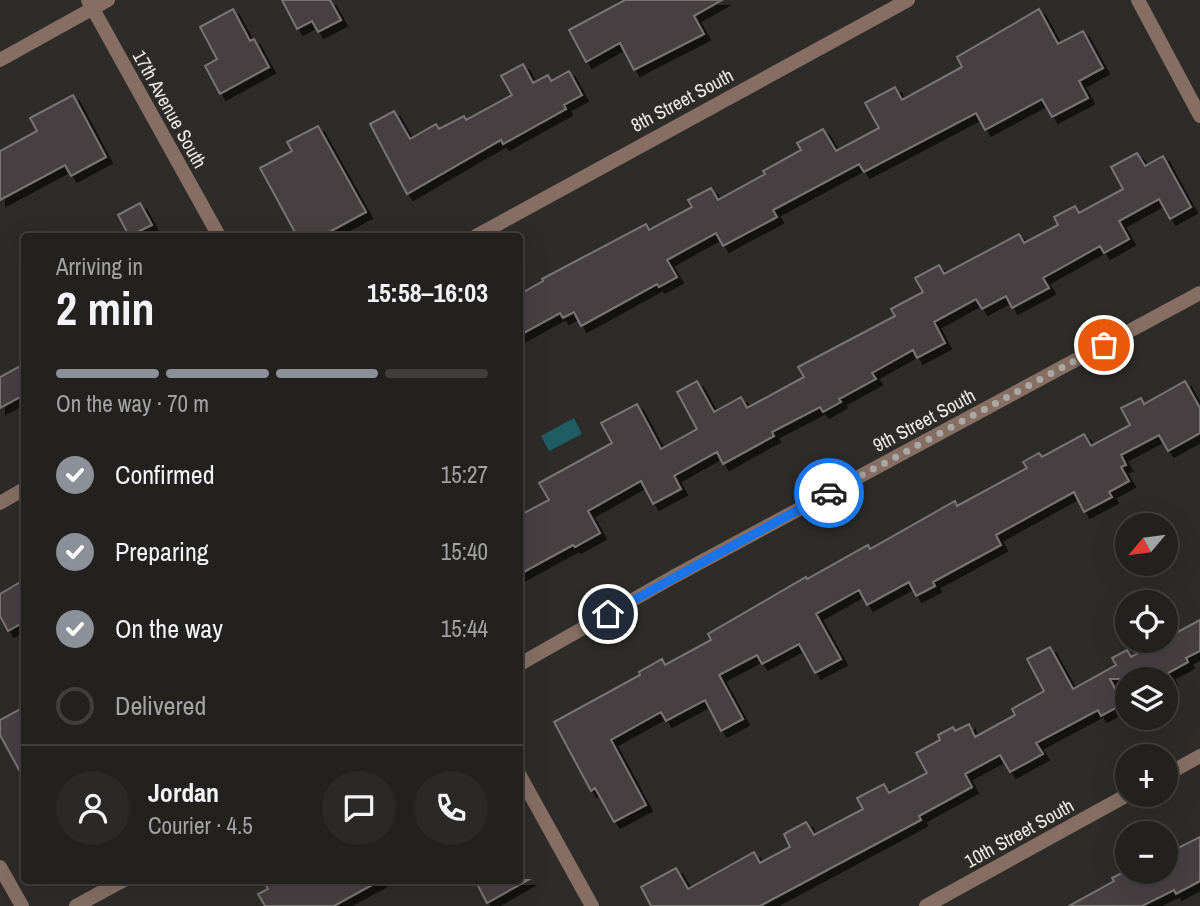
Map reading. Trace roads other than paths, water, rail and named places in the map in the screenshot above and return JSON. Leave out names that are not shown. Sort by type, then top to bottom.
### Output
[{"type":"street","points":[[0,60],[90,4],[107,0]]},
{"type":"street","name":"8th Street South","points":[[481,233],[908,0]]},
{"type":"street","points":[[1138,0],[1200,116]]},
{"type":"street","name":"17th Avenue South","points":[[90,4],[217,233]]},
{"type":"street","name":"9th Street South","points":[[523,662],[673,577],[1200,293]]},
{"type":"street","points":[[0,503],[21,491]]},
{"type":"street","points":[[1178,768],[1200,756]]},
{"type":"street","points":[[523,781],[592,906]]},
{"type":"street","name":"10th Street South","points":[[926,906],[1115,802]]},
{"type":"street","points":[[0,867],[22,906]]},
{"type":"street","points":[[76,906],[117,884]]},
{"type":"water","points":[[574,418],[582,434],[549,451],[541,436]]}]
